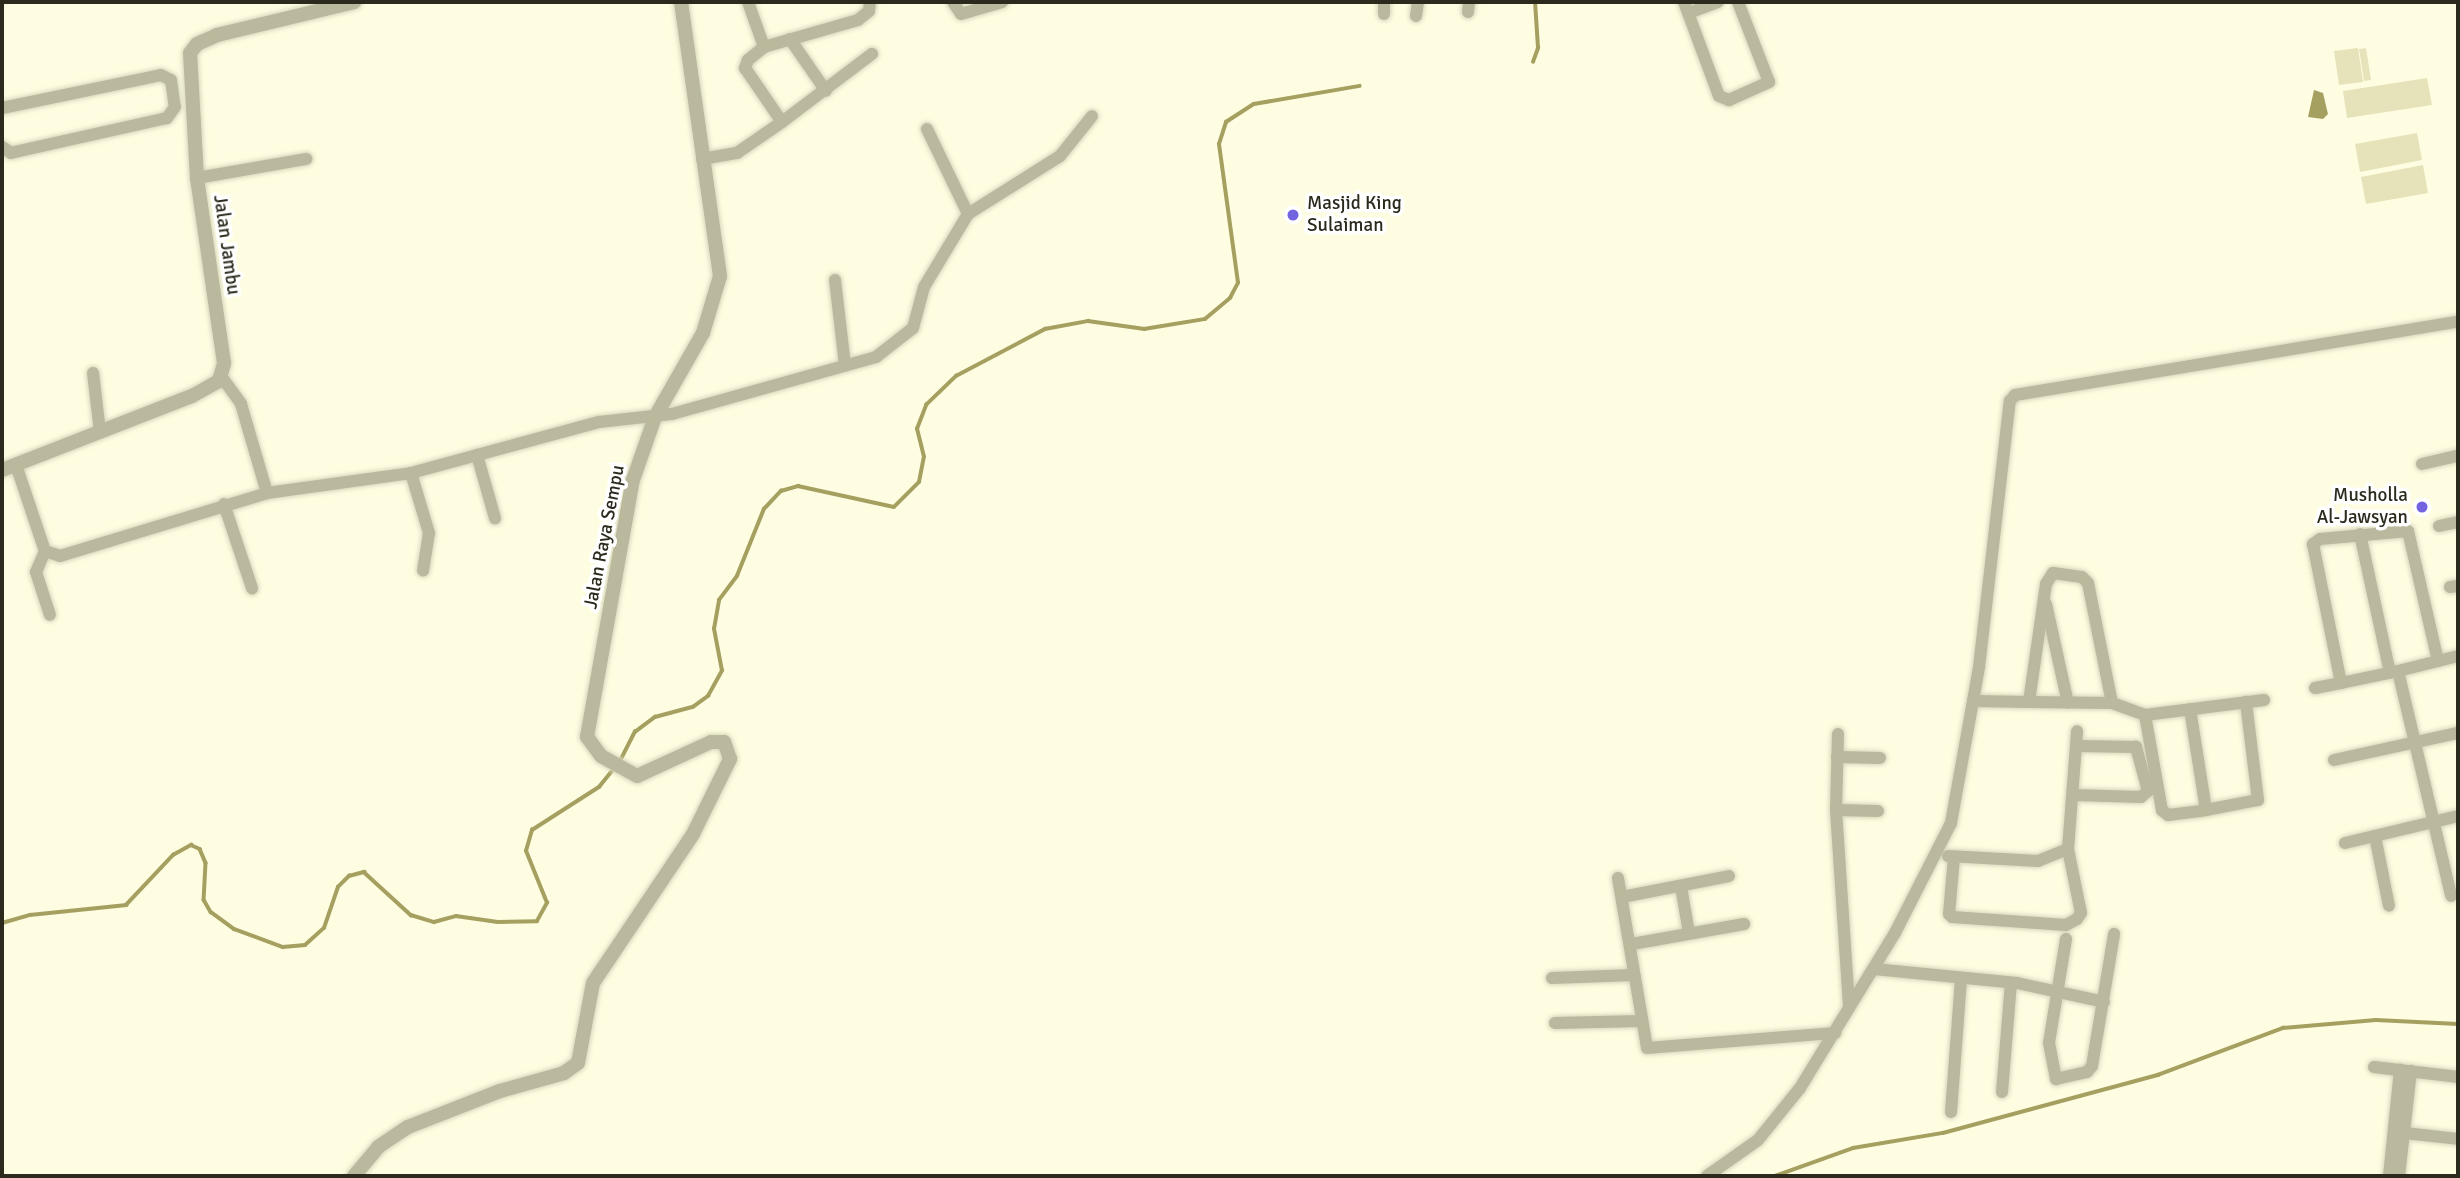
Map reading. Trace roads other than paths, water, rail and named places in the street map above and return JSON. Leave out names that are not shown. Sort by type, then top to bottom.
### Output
[{"type":"street","name":"Jalan Jambu","points":[[221,376],[222,346],[197,178],[189,55],[197,44],[354,2]]},
{"type":"street","name":"Jalan Raya Sempu","points":[[354,1176],[378,1147],[408,1127],[500,1091],[564,1073],[578,1063],[593,983],[693,834],[726,772],[730,753],[724,742],[711,742],[644,775],[626,774],[590,746],[587,727],[627,528],[629,497],[655,417],[699,341],[718,285],[719,263],[681,2]]},
{"type":"street","points":[[748,2],[764,47]]},
{"type":"street","points":[[782,122],[746,68],[748,60],[764,47],[858,20],[869,11],[870,2]]},
{"type":"street","points":[[953,2],[961,14],[1002,2]]},
{"type":"street","points":[[1416,16],[1418,2]]},
{"type":"street","points":[[1718,2],[1686,7],[1719,96],[1729,100],[1769,82],[1738,2]]},
{"type":"street","points":[[790,40],[826,91]]},
{"type":"street","points":[[702,159],[737,153],[826,91],[872,54]]},
{"type":"street","points":[[2,108],[161,75],[171,80],[176,107]]},
{"type":"street","points":[[2,147],[10,153],[167,118],[176,107],[191,104]]},
{"type":"street","points":[[46,551],[60,556],[267,493],[411,473],[599,422],[655,417],[876,358],[913,328],[936,263],[968,214],[1060,156],[1092,116]]},
{"type":"street","points":[[927,129],[968,214]]},
{"type":"street","points":[[197,178],[306,159]]},
{"type":"street","points":[[835,279],[845,365]]},
{"type":"street","points":[[1707,1176],[1779,1119],[1874,969],[1937,854],[1955,810],[1973,701],[2010,401],[2015,395],[2458,322]]},
{"type":"street","points":[[93,373],[100,432]]},
{"type":"street","points":[[2,470],[212,387],[221,376],[241,404],[267,493]]},
{"type":"street","points":[[477,455],[495,518]]},
{"type":"street","points":[[2422,464],[2458,456]]},
{"type":"street","points":[[16,465],[46,551],[36,572],[50,615]]},
{"type":"street","points":[[411,473],[429,533],[422,556],[423,571]]},
{"type":"street","points":[[224,504],[252,588]]},
{"type":"street","points":[[2439,526],[2458,522]]},
{"type":"street","points":[[2341,683],[2312,550],[2320,540],[2409,531],[2438,661]]},
{"type":"street","points":[[2360,534],[2435,822],[2451,896]]},
{"type":"street","points":[[2029,702],[2048,578],[2053,573],[2086,579],[2112,703]]},
{"type":"street","points":[[2045,596],[2068,703]]},
{"type":"street","points":[[2315,688],[2458,656]]},
{"type":"street","points":[[1973,701],[2112,703],[2145,715],[2264,700]]},
{"type":"street","points":[[2145,715],[2164,814],[2206,810],[2259,800],[2246,702]]},
{"type":"street","points":[[2190,709],[2206,810]]},
{"type":"street","points":[[1954,857],[1949,914],[1952,918],[2066,925],[2081,913],[2068,849],[2077,731]]},
{"type":"street","points":[[2334,760],[2458,733]]},
{"type":"street","points":[[1838,734],[1836,810],[1849,1005]]},
{"type":"street","points":[[2074,795],[2141,797],[2148,791],[2136,747],[2076,746]]},
{"type":"street","points":[[1837,757],[1880,758]]},
{"type":"street","points":[[1836,810],[1878,811]]},
{"type":"street","points":[[2345,843],[2458,816]]},
{"type":"street","points":[[2375,836],[2389,906]]},
{"type":"street","points":[[1937,854],[2038,861],[2068,849]]},
{"type":"street","points":[[1622,897],[1729,876]]},
{"type":"street","points":[[1618,878],[1632,944],[1645,1045],[1652,1048],[1835,1033]]},
{"type":"street","points":[[1681,887],[1689,933]]},
{"type":"street","points":[[1632,944],[1744,924]]},
{"type":"street","points":[[2066,939],[2049,1043],[2056,1079],[2087,1072],[2092,1066],[2114,934]]},
{"type":"street","points":[[1874,969],[2011,983],[2104,1002]]},
{"type":"street","points":[[1552,978],[1634,975]]},
{"type":"street","points":[[1951,1112],[1962,979]]},
{"type":"street","points":[[2002,1091],[2011,983]]},
{"type":"street","points":[[1555,1023],[1641,1021]]},
{"type":"street","points":[[2374,1068],[2458,1077]]},
{"type":"street","points":[[2389,1176],[2398,1133],[2405,1071]]},
{"type":"street","points":[[2398,1133],[2458,1139]]},
{"type":"street","points":[[2398,1133],[2399,1176]]},
{"type":"waterway","points":[[1533,62],[1538,48],[1535,2]]},
{"type":"waterway","points":[[620,761],[635,732],[655,717],[693,707],[708,696],[722,671],[714,629],[719,600],[737,576],[764,509],[781,491],[798,486],[894,507],[919,482],[924,457],[917,429],[926,405],[956,376],[1045,329],[1088,321],[1144,329],[1205,319],[1230,298],[1238,283],[1219,144],[1226,122],[1254,104],[1359,86]]},
{"type":"waterway","points":[[2,923],[30,915],[126,905],[173,855],[191,845],[200,849],[206,863],[204,900],[211,912],[234,929],[283,947],[305,945],[324,928],[338,887],[349,876],[364,872],[411,915],[434,922],[456,916],[498,922],[537,921],[547,903],[526,851],[532,830],[599,787],[615,767]]},
{"type":"waterway","points":[[1775,1176],[1853,1148],[1943,1133],[2158,1075],[2283,1028],[2376,1020],[2458,1024]]},
{"type":"place","name":"Masjid King Sulaiman","points":[[1293,215]]},
{"type":"place","name":"Musholla Al-Jawsyan","points":[[2422,507]]}]
